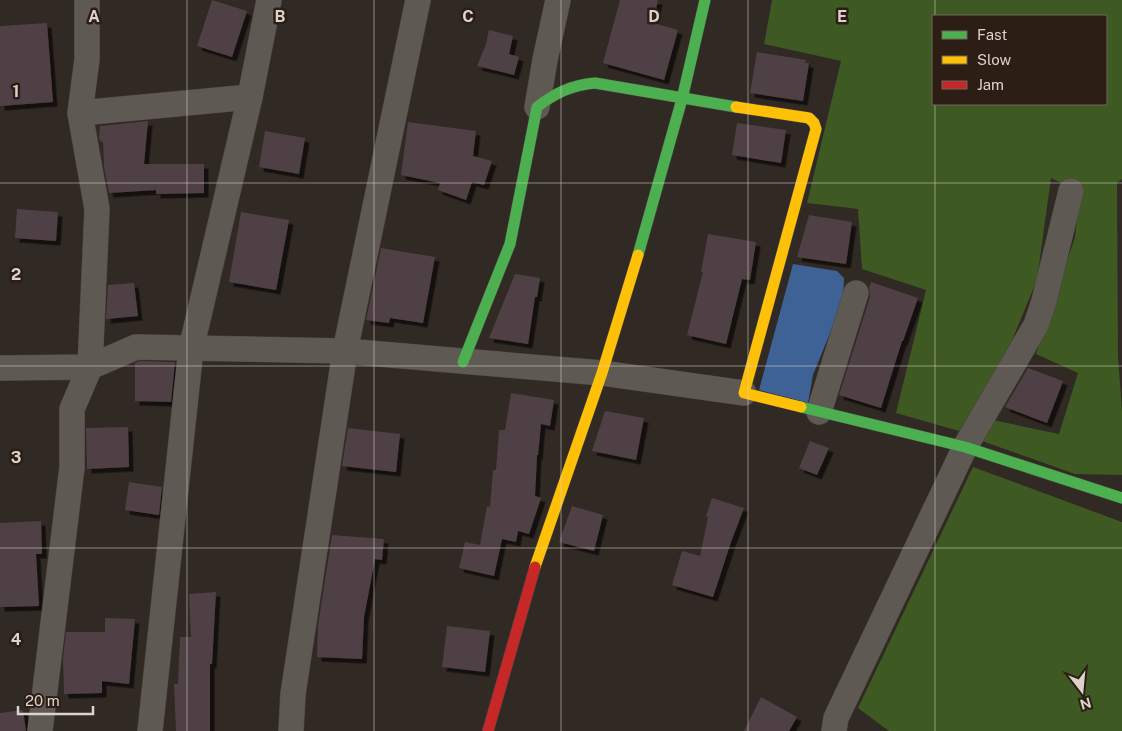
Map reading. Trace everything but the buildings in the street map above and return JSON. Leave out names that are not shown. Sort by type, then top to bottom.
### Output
[{"type":"street","points":[[40,731],[72,466],[72,409],[90,367],[97,210],[80,113],[87,60],[87,0]]},
{"type":"street","points":[[150,731],[191,348],[250,97],[268,0]]},
{"type":"street","points":[[291,731],[292,694],[345,351],[418,0]]},
{"type":"street","points":[[463,362],[510,244],[558,0]]},
{"type":"street","points":[[488,731],[541,546],[627,296],[682,99],[705,0]]},
{"type":"street","points":[[538,107],[563,90],[580,84],[595,83],[682,99],[810,118],[814,123],[816,129],[744,393]]},
{"type":"street","points":[[80,113],[250,97]]},
{"type":"street","points":[[834,731],[836,718],[965,447],[1036,325],[1044,301],[1071,191]]},
{"type":"street","points":[[819,412],[856,293]]},
{"type":"street","points":[[0,368],[90,367],[136,347],[345,351],[602,373],[744,393],[965,447],[1122,498]]},
{"type":"green space","points":[[772,0],[1122,0],[1122,179],[1117,183],[1118,356],[1122,411],[1122,475],[1075,474],[982,441],[993,420],[1059,434],[1078,373],[1036,354],[1075,237],[1080,192],[1051,178],[1037,280],[1001,367],[959,431],[896,413],[926,290],[862,269],[858,209],[807,203],[841,61],[764,44]]},
{"type":"green space","points":[[973,467],[1122,522],[1122,731],[889,731],[858,708]]},
{"type":"water","points":[[793,264],[837,271],[844,278],[843,301],[813,375],[808,403],[759,390]]},
{"type":"traffic: fast","points":[[638,255],[682,99],[705,0]]},
{"type":"traffic: fast","points":[[463,362],[510,244],[537,107],[564,90],[595,83],[736,107]]},
{"type":"traffic: fast","points":[[801,407],[965,447],[1122,498]]},
{"type":"traffic: slow","points":[[736,107],[809,118],[814,123],[816,129],[744,393],[801,407]]},
{"type":"traffic: slow","points":[[535,567],[602,373],[638,255]]},
{"type":"traffic: jam","points":[[488,731],[535,567]]}]
